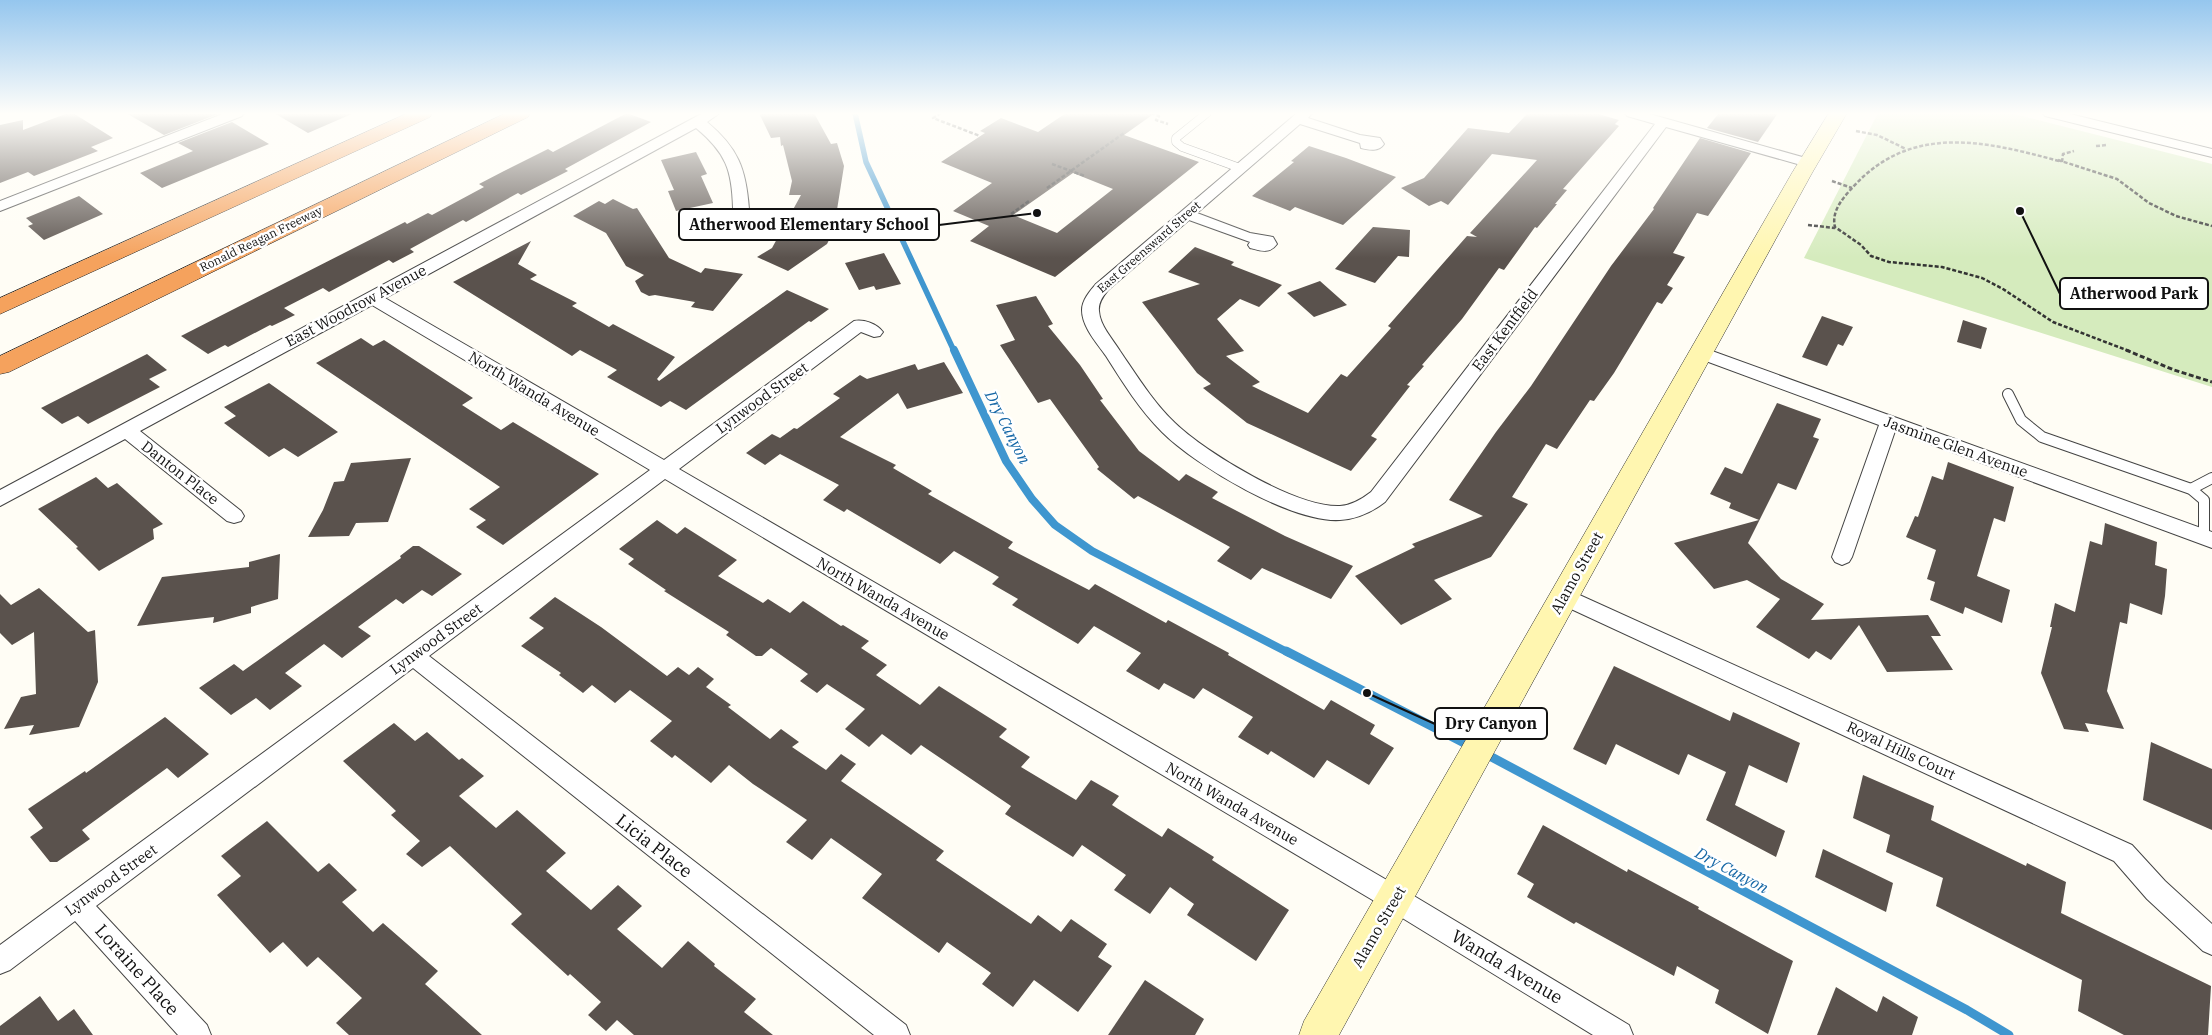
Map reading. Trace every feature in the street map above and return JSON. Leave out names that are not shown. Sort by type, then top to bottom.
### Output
[{"type":"highway","points":[[0,308],[318,161]]},
{"type":"highway","name":"Ronald Reagan Freeway","points":[[0,367],[421,161]]},
{"type":"highway","points":[[0,293],[24,283],[117,254]]},
{"type":"main road","name":"Alamo Street","points":[[1318,1035],[1808,163]]},
{"type":"street","points":[[0,206],[114,161]]},
{"type":"street","name":"East Woodrow Avenue","points":[[0,499],[622,161]]},
{"type":"street","points":[[714,237],[741,209],[740,181],[734,161]]},
{"type":"street","name":"East Greensward Street","points":[[1090,307],[1094,296],[1102,287],[1248,161]]},
{"type":"street","name":"East Kentfield","points":[[1090,307],[1094,322],[1140,395],[1170,430],[1195,450],[1230,472],[1292,501],[1331,513],[1350,512],[1366,506],[1378,497],[1633,161]]},
{"type":"street","points":[[1802,161],[1808,163]]},
{"type":"street","points":[[1186,214],[1247,237],[1267,240],[1269,244],[1264,247],[1256,245]]},
{"type":"street","name":"North Wanda Avenue","points":[[371,297],[1395,899]]},
{"type":"street","name":"Lynwood Street","points":[[0,961],[860,325],[874,332]]},
{"type":"street","name":"Jasmine Glen Avenue","points":[[1701,353],[2208,538]]},
{"type":"street","points":[[1842,557],[1889,423]]},
{"type":"street","name":"Danton Place","points":[[126,430],[234,516]]},
{"type":"street","name":"Royal Hills Court","points":[[1564,596],[2123,853],[2156,890],[2212,942]]},
{"type":"street","name":"Licia Place","points":[[413,656],[896,1035]]},
{"type":"street","name":"Wanda Avenue","points":[[1395,899],[1619,1035]]},
{"type":"street","name":"Loraine Place","points":[[77,904],[197,1035]]},
{"type":"lane","points":[[1221,161],[1240,168]]},
{"type":"lane","points":[[2008,394],[2021,420],[2042,436],[2191,489],[2208,501],[2208,538]]},
{"type":"lane","points":[[2191,489],[2212,478]]},
{"type":"path","points":[[1047,188],[1084,161]]},
{"type":"path","points":[[1835,228],[1834,216],[1852,188],[1886,161]]},
{"type":"path","points":[[2062,161],[2117,179],[2148,203],[2176,216],[2212,226]]},
{"type":"path","points":[[1052,164],[1085,176]]},
{"type":"path","points":[[1832,181],[1852,188]]},
{"type":"path","points":[[1011,214],[1029,201]]},
{"type":"path","points":[[1808,225],[1835,228],[1861,245],[1870,256],[1889,262],[1942,267],[1982,278],[2003,289],[2053,322],[2111,343],[2174,370],[2212,382]]},
{"type":"green space","points":[[1853,161],[2201,161],[2212,164],[2212,387],[1804,258]]},
{"type":"building","points":[[0,161],[72,161],[34,176],[28,172],[0,183]]},
{"type":"building","points":[[168,161],[227,161],[162,188],[140,173]]},
{"type":"building","points":[[524,161],[579,161],[565,169],[568,171],[521,195],[518,193],[466,222],[463,220],[410,249],[414,252],[393,263],[389,260],[329,292],[323,288],[284,308],[295,315],[272,326],[270,325],[228,347],[225,345],[208,354],[181,336],[405,222],[407,224],[428,213],[432,215],[484,187],[479,184]]},
{"type":"building","points":[[662,161],[701,161],[707,174],[701,176],[713,203],[676,211],[668,191],[674,190]]},
{"type":"building","points":[[787,161],[843,161],[844,166],[836,216],[841,216],[827,244],[788,271],[757,257],[772,248],[801,195],[789,195],[792,181]]},
{"type":"building","points":[[1292,161],[1355,161],[1396,177],[1343,225],[1295,207],[1290,211],[1252,196],[1294,162]]},
{"type":"building","points":[[1439,161],[1486,161],[1448,205],[1441,201],[1429,206],[1401,188],[1424,178]]},
{"type":"building","points":[[1536,161],[1588,161],[1563,189],[1567,190],[1537,228],[1535,227],[1504,270],[1499,268],[1462,319],[1422,365],[1424,366],[1407,385],[1410,386],[1371,436],[1377,439],[1351,471],[1247,423],[1203,388],[1211,384],[1197,373],[1142,302],[1200,284],[1168,272],[1195,247],[1234,262],[1231,265],[1282,285],[1259,307],[1240,299],[1217,319],[1244,351],[1226,356],[1260,382],[1252,386],[1308,413],[1341,374],[1347,377],[1391,328],[1388,326],[1467,236],[1477,237],[1470,233]]},
{"type":"building","points":[[1684,161],[1745,161],[1708,216],[1697,213],[1673,253],[1685,257],[1667,285],[1673,288],[1662,304],[1657,302],[1614,373],[1594,401],[1590,400],[1557,449],[1546,444],[1512,497],[1528,504],[1491,557],[1434,580],[1452,599],[1401,625],[1355,576],[1415,547],[1412,544],[1483,516],[1449,500],[1496,432],[1531,386],[1611,266]]},
{"type":"building","points":[[941,162],[1199,162],[1055,277],[970,241],[989,226],[953,211],[992,183]],"holes":[[[1073,173],[1113,189],[1057,233],[1013,215]]]},
{"type":"building","points":[[79,196],[103,214],[44,240],[28,226],[33,224],[26,218]]},
{"type":"building","points":[[613,199],[633,209],[637,208],[669,258],[701,273],[705,268],[743,274],[713,311],[691,307],[695,302],[655,295],[649,296],[641,292],[635,281],[644,275],[626,266],[606,233],[573,216],[599,201],[605,204]]},
{"type":"building","points":[[1373,227],[1410,230],[1409,257],[1398,256],[1375,283],[1335,269]]},
{"type":"building","points":[[531,241],[518,264],[537,275],[530,279],[577,303],[572,306],[609,327],[613,324],[675,357],[657,379],[659,381],[787,290],[829,309],[811,322],[809,321],[686,410],[670,401],[661,407],[607,377],[617,370],[580,350],[572,356],[453,282]]},
{"type":"building","points":[[884,253],[901,284],[876,290],[874,286],[859,290],[845,263]]},
{"type":"building","points":[[1320,281],[1347,305],[1314,317],[1287,293]]},
{"type":"building","points":[[1036,296],[1053,324],[1048,326],[1080,365],[1103,399],[1100,400],[1139,451],[1179,481],[1186,474],[1218,492],[1212,498],[1285,536],[1353,566],[1331,599],[1262,568],[1251,580],[1217,561],[1230,547],[1138,496],[1134,499],[1097,469],[1099,467],[1050,399],[1038,403],[1000,345],[1015,340],[996,305]]},
{"type":"building","points":[[1822,316],[1853,327],[1843,346],[1838,344],[1827,366],[1802,357]]},
{"type":"building","points":[[1963,320],[1987,328],[1981,349],[1957,342]]},
{"type":"building","points":[[361,338],[373,346],[384,340],[473,398],[462,405],[501,430],[513,422],[599,474],[503,545],[476,527],[486,520],[469,509],[500,487],[316,363]]},
{"type":"building","points":[[147,354],[167,370],[149,379],[160,387],[88,424],[78,416],[62,424],[41,408]]},
{"type":"building","points":[[944,362],[963,393],[907,409],[898,393],[840,437],[896,465],[893,468],[932,491],[928,494],[1013,542],[1008,548],[1089,590],[1095,584],[1166,623],[1168,620],[1229,653],[1228,655],[1324,710],[1331,700],[1375,725],[1370,734],[1394,748],[1369,785],[1327,760],[1314,778],[1271,751],[1268,755],[1238,737],[1253,717],[1203,688],[1194,699],[1164,683],[1159,690],[1126,671],[1141,653],[1094,626],[1078,644],[1012,605],[1018,599],[992,584],[999,577],[954,551],[940,564],[847,509],[844,512],[823,500],[839,485],[780,454],[765,465],[746,453],[772,434],[780,438],[794,428],[797,429],[840,398],[833,394],[860,375],[867,379],[915,364],[918,370]]},
{"type":"building","points":[[269,383],[338,432],[298,457],[284,448],[269,457],[224,423],[236,416],[224,407]]},
{"type":"building","points":[[1777,403],[1821,419],[1813,437],[1819,439],[1796,490],[1778,483],[1748,543],[1781,579],[1824,604],[1811,620],[1928,615],[1941,636],[1931,636],[1953,670],[1887,672],[1859,625],[1831,660],[1816,651],[1809,659],[1756,627],[1780,599],[1747,580],[1714,589],[1674,543],[1759,520],[1729,508],[1731,503],[1710,494],[1725,467],[1742,474]]},
{"type":"building","points":[[411,458],[388,522],[356,523],[349,536],[308,537],[323,510],[334,482],[344,481],[351,463]]},
{"type":"building","points":[[1948,462],[2014,487],[2005,522],[1994,518],[1977,576],[2010,590],[2002,623],[1965,607],[1963,614],[1930,600],[1935,582],[1927,579],[1936,550],[1906,537],[1915,516],[1918,517],[1932,476],[1943,480]]},
{"type":"building","points":[[96,477],[108,488],[117,483],[163,524],[153,529],[154,539],[99,571],[76,548],[78,547],[38,509]]},
{"type":"building","points":[[657,520],[677,534],[685,527],[737,560],[718,576],[763,603],[768,599],[790,613],[803,601],[841,626],[843,625],[869,641],[861,648],[887,665],[876,675],[920,705],[939,686],[1007,729],[999,737],[1030,757],[1021,767],[1076,800],[1091,780],[1119,796],[1112,805],[1162,837],[1168,828],[1214,857],[1212,860],[1289,910],[1256,961],[1187,915],[1194,904],[1170,887],[1150,914],[1114,890],[1126,875],[1082,845],[1073,857],[1005,814],[1011,806],[921,745],[911,755],[882,734],[869,747],[845,729],[865,709],[827,684],[817,693],[800,681],[808,674],[771,648],[762,656],[756,656],[726,635],[729,632],[664,591],[666,590],[628,564],[634,559],[619,549]]},
{"type":"building","points":[[2105,523],[2157,542],[2155,565],[2167,569],[2162,615],[2130,603],[2127,624],[2120,622],[2107,691],[2124,729],[2085,723],[2089,732],[2064,729],[2041,673],[2052,627],[2050,627],[2055,603],[2075,612],[2090,541],[2102,545]]},
{"type":"building","points":[[413,546],[419,546],[462,574],[432,596],[422,590],[403,604],[396,599],[358,627],[371,636],[342,658],[324,644],[285,673],[302,686],[270,710],[256,698],[231,715],[199,688],[234,664],[243,671],[401,558],[400,556]]},
{"type":"building","points":[[280,554],[278,599],[251,607],[251,613],[213,623],[214,617],[137,626],[162,577],[249,567],[249,562]]},
{"type":"building","points":[[39,588],[88,632],[95,630],[98,682],[79,727],[29,735],[34,725],[4,729],[21,697],[36,694],[34,632],[12,645],[0,633],[0,594],[11,605]]},
{"type":"building","points":[[555,597],[601,627],[667,676],[678,667],[689,675],[698,667],[714,679],[706,687],[731,705],[728,707],[770,739],[781,729],[799,742],[792,747],[826,770],[841,754],[856,764],[841,781],[944,851],[936,860],[1031,924],[1038,915],[1061,932],[1071,919],[1107,944],[1098,957],[1112,966],[1078,1012],[1034,980],[1013,1007],[982,984],[991,973],[947,942],[939,953],[862,898],[882,874],[831,838],[812,860],[786,842],[807,820],[753,784],[729,765],[711,783],[675,755],[672,758],[650,741],[672,721],[630,690],[615,703],[592,685],[583,693],[559,675],[561,673],[521,646],[544,628],[529,618]]},
{"type":"building","points":[[1614,666],[1730,721],[1733,712],[1800,743],[1787,783],[1749,765],[1735,805],[1785,831],[1776,857],[1706,820],[1726,772],[1688,754],[1679,775],[1616,744],[1606,765],[1573,749]]},
{"type":"building","points":[[165,717],[209,754],[178,778],[167,768],[82,830],[90,839],[57,862],[50,862],[30,837],[43,828],[28,809],[85,771],[86,773]]},
{"type":"building","points":[[394,723],[415,741],[427,732],[459,760],[462,758],[484,776],[459,796],[496,828],[517,810],[566,853],[546,871],[591,910],[618,885],[642,906],[617,929],[662,968],[688,941],[715,964],[714,966],[756,999],[744,1012],[773,1035],[634,1035],[617,1020],[606,1031],[588,1015],[601,1002],[570,974],[568,976],[511,924],[522,914],[450,846],[422,867],[406,854],[420,841],[391,815],[396,811],[343,761]]},
{"type":"building","points":[[2151,742],[2212,769],[2212,830],[2143,800]]},
{"type":"building","points":[[1863,775],[1934,806],[1931,820],[2026,866],[2027,863],[2066,882],[2061,913],[2211,986],[2208,1035],[2124,1035],[2078,1011],[2082,980],[1936,906],[1943,878],[1886,852],[1890,835],[1853,818]]},
{"type":"building","points":[[267,821],[318,872],[329,863],[357,890],[342,902],[373,932],[383,923],[438,971],[425,984],[482,1035],[349,1035],[336,1023],[362,998],[318,957],[307,967],[283,942],[270,953],[217,895],[241,876],[221,856]]},
{"type":"building","points":[[1543,825],[1627,872],[1628,869],[1699,907],[1698,909],[1793,961],[1768,1034],[1715,1003],[1719,990],[1677,966],[1674,976],[1576,922],[1574,924],[1527,897],[1534,884],[1517,874]]},
{"type":"building","points":[[1823,849],[1893,883],[1886,912],[1815,877]]},
{"type":"building","points":[[1145,980],[1204,1019],[1195,1035],[1108,1035]]},
{"type":"building","points":[[1836,987],[1877,1012],[1883,996],[1918,1017],[1912,1035],[1817,1035]]},
{"type":"building","points":[[40,996],[58,1021],[74,1009],[93,1035],[0,1035],[0,1026]]},
{"type":"waterway","name":"Dry Canyon","points":[[866,161],[954,351]]},
{"type":"waterway","name":"Dry Canyon","points":[[954,350],[1006,461],[1032,499],[1055,525],[1092,551],[1289,653]]},
{"type":"waterway","name":"Dry Canyon","points":[[1286,651],[1472,747]]},
{"type":"waterway","name":"Dry Canyon","points":[[1484,753],[1967,1010],[2009,1035]]},
{"type":"place","name":"Atherwood Park","points":[[2020,211]]},
{"type":"place","name":"Atherwood Elementary School","points":[[1037,213]]},
{"type":"place","name":"Dry Canyon","points":[[1367,693]]}]
